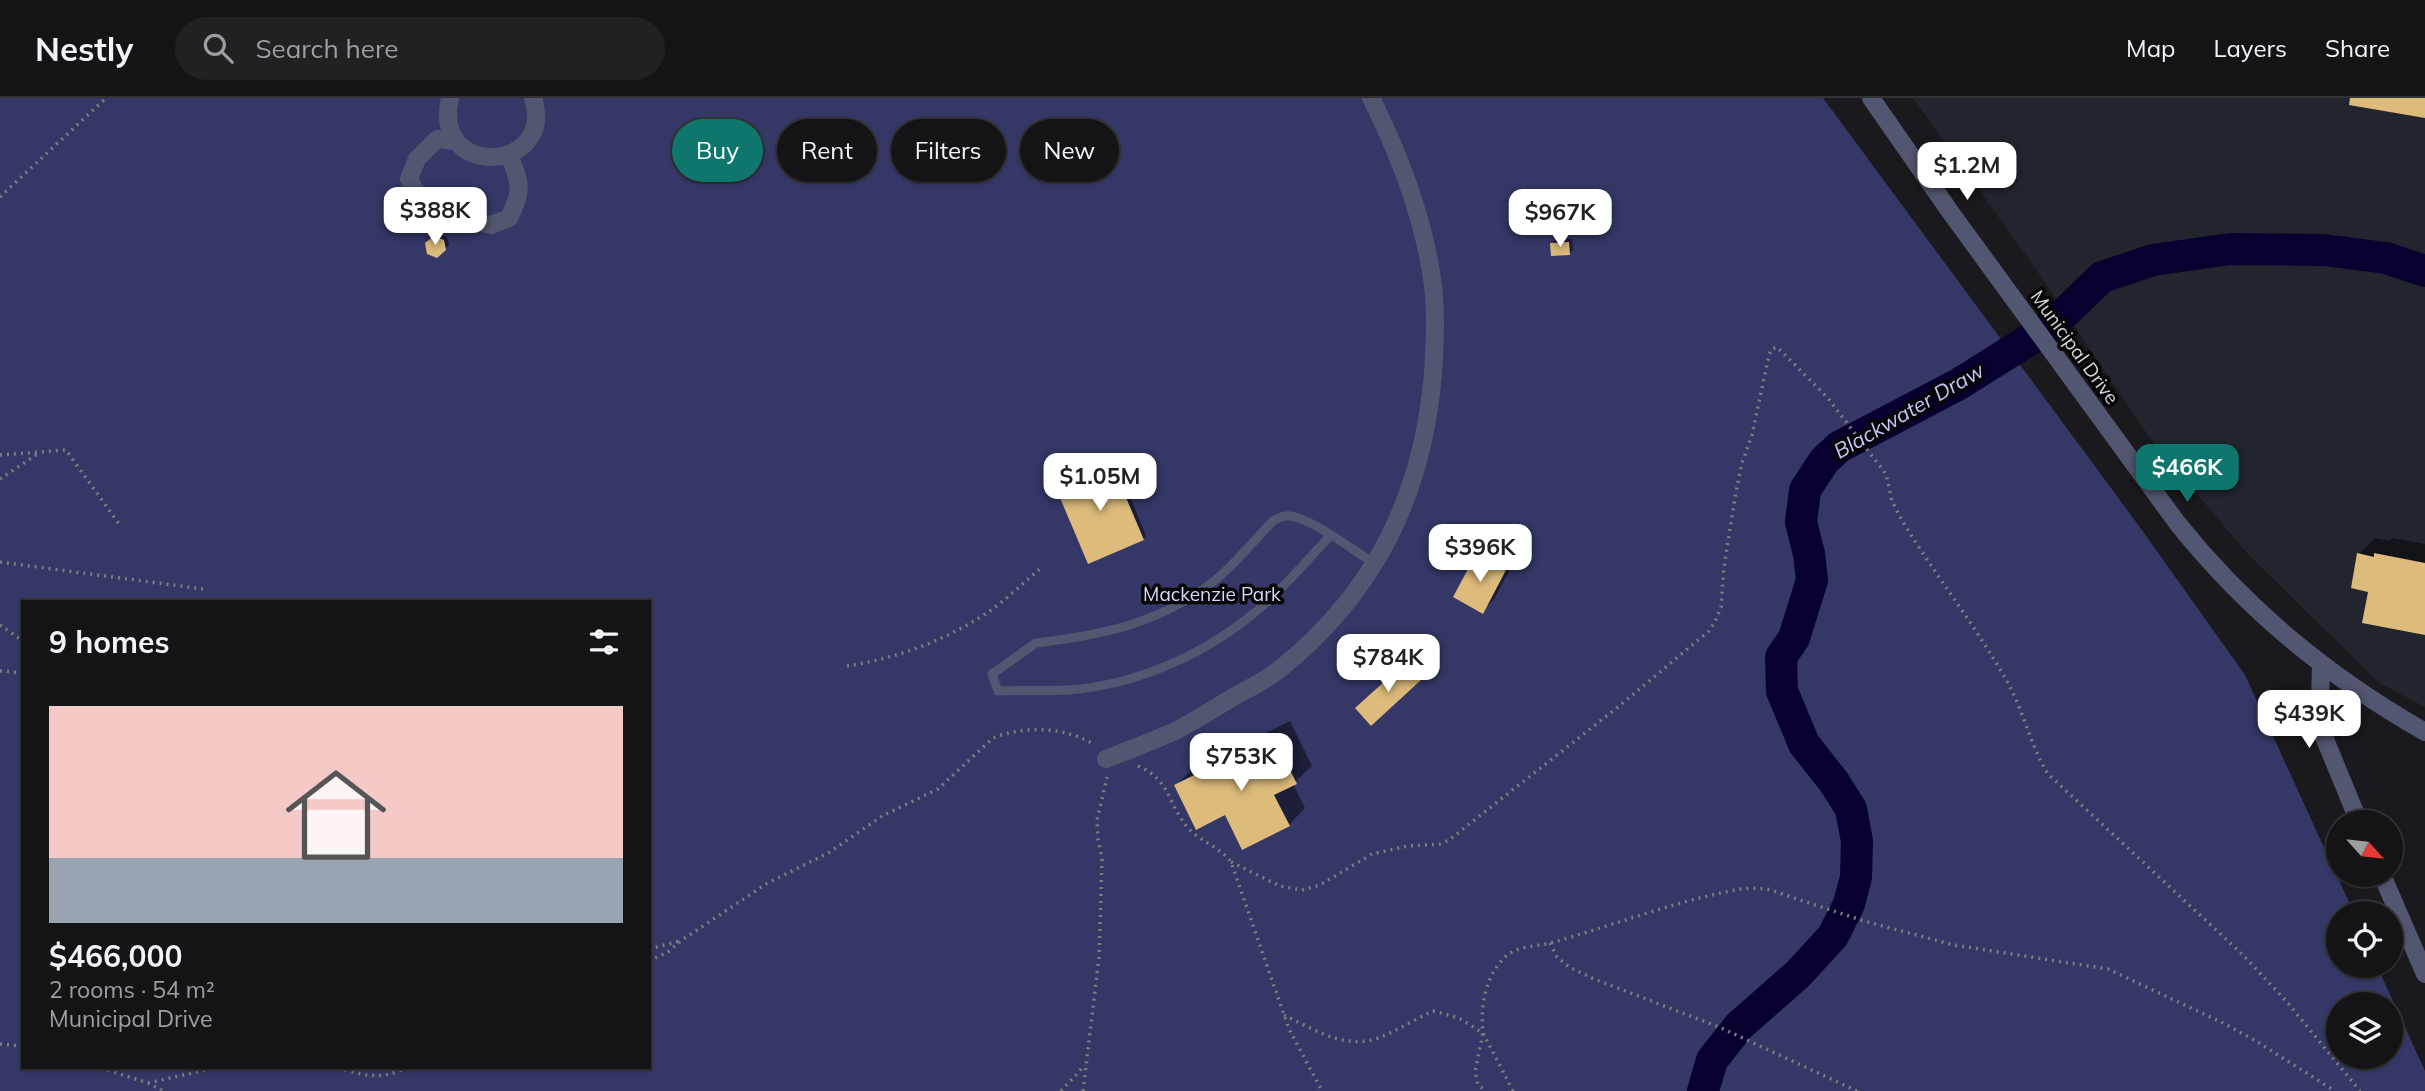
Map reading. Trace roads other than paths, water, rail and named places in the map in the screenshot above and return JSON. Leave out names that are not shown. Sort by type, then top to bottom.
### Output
[{"type":"street","points":[[450,98],[447,113],[456,141],[467,151],[480,157],[495,159],[522,147],[531,136],[536,122],[533,98]]},
{"type":"street","points":[[1106,759],[1177,730],[1280,669],[1343,607],[1374,563],[1398,520],[1419,461],[1431,390],[1435,300],[1412,192],[1371,98]]},
{"type":"street","name":"Municipal Drive","points":[[1871,98],[2049,347],[2212,567],[2276,628],[2321,665],[2376,703],[2425,732]]},
{"type":"street","points":[[456,141],[437,139],[417,159],[409,179],[419,198],[456,216],[491,225],[509,218],[521,193],[509,155]]},
{"type":"street","points":[[2321,665],[2322,732],[2354,810]]},
{"type":"street","points":[[2387,887],[2425,974]]},
{"type":"lane","points":[[1330,536],[1267,602],[1237,626],[1190,655],[1141,676],[1104,685],[1069,690],[998,691],[992,674],[1036,643],[1113,631],[1187,600],[1215,580],[1274,520],[1291,516],[1308,522],[1374,563]]},
{"type":"waterway","name":"Blackwater Draw","points":[[1703,1091],[1712,1060],[1739,1026],[1798,974],[1833,936],[1849,904],[1856,877],[1857,841],[1851,809],[1804,744],[1782,691],[1781,657],[1794,638],[1812,580],[1801,522],[1805,490],[1824,461],[1839,447],[1959,384],[2051,326],[2102,277],[2153,260],[2230,249],[2324,250],[2386,258],[2425,271]]},
{"type":"park label","name":"Mackenzie Park","points":[[1212,594]]}]
